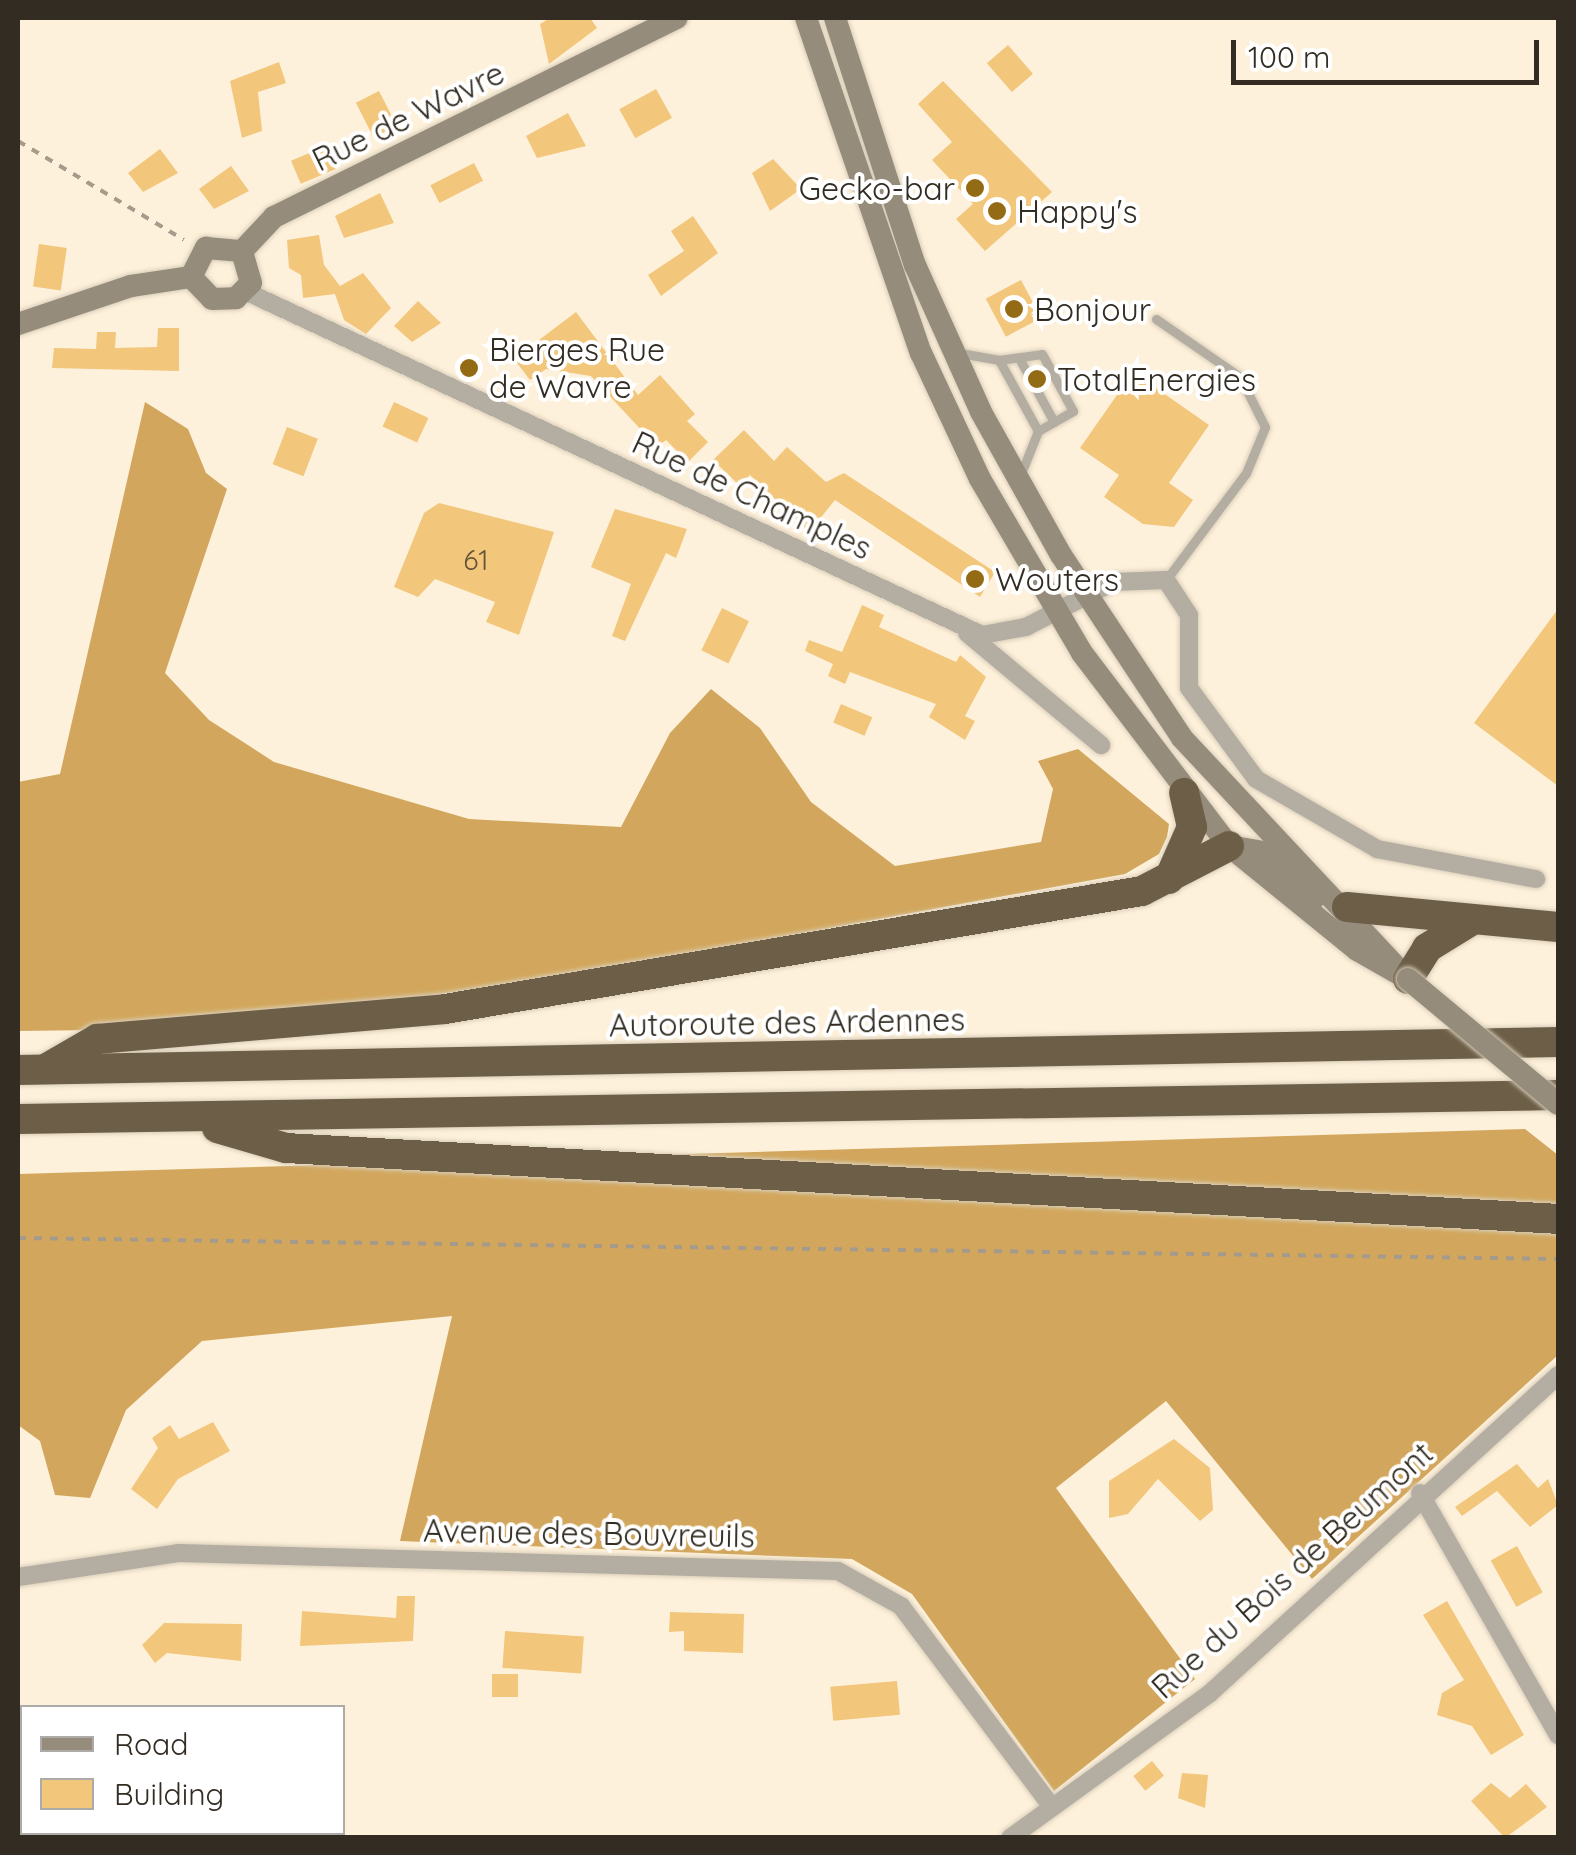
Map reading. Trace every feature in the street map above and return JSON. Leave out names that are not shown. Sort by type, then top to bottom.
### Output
[{"type":"highway","points":[[1167,882],[1192,827],[1184,793]]},
{"type":"highway","points":[[30,1071],[97,1039],[445,1009],[1167,882],[1229,846]]},
{"type":"highway","points":[[1348,908],[1558,927]]},
{"type":"highway","points":[[1408,979],[1427,948],[1471,921]]},
{"type":"highway","name":"Autoroute des Ardennes","points":[[30,1071],[1558,1042]]},
{"type":"highway","points":[[18,1120],[1558,1095]]},
{"type":"highway","points":[[185,1118],[286,1148],[1558,1219]]},
{"type":"main road","name":"Rue de Wavre","points":[[242,251],[274,217],[677,18]]},
{"type":"main road","points":[[835,19],[952,352],[1018,479],[1086,597],[1220,783],[1348,908],[1369,950]]},
{"type":"main road","points":[[804,20],[921,354],[1058,614],[1184,793],[1229,846],[1264,852],[1369,950],[1558,1104]]},
{"type":"main road","points":[[18,324],[131,286],[191,277],[200,251],[242,251],[251,270],[245,291]]},
{"type":"main road","name":"Rue de Champles","points":[[191,277],[212,300],[245,291]]},
{"type":"street","name":"Rue de Champles","points":[[245,291],[961,628],[1001,637],[1058,614],[1086,597]]},
{"type":"street","points":[[1086,597],[1130,578],[1166,580],[1189,615],[1189,688],[1256,779],[1377,849],[1536,879]]},
{"type":"street","name":"Rue de Champles","points":[[961,628],[1101,745]]},
{"type":"street","name":"Rue du Bois de Beumont","points":[[1010,1838],[1209,1694],[1420,1494],[1558,1375]]},
{"type":"street","points":[[1420,1494],[1558,1735]]},
{"type":"street","name":"Avenue des Bouvreuils","points":[[18,1577],[178,1553],[838,1571],[901,1606],[1051,1806]]},
{"type":"lane","points":[[1156,319],[1240,377],[1264,427],[1246,474],[1166,580]]},
{"type":"lane","points":[[952,352],[1000,360],[1042,354],[1074,411],[1038,430],[1018,479]]},
{"type":"lane","points":[[1019,358],[1054,422]]},
{"type":"lane","points":[[1000,360],[1038,430]]},
{"type":"path","points":[[18,141],[200,251]]},
{"type":"path","points":[[18,1238],[1558,1259]]},
{"type":"shaded area","points":[[145,402],[188,429],[206,473],[227,489],[165,673],[209,720],[274,762],[469,819],[621,827],[670,733],[711,689],[760,728],[811,802],[895,866],[1041,842],[1053,789],[1038,761],[1078,749],[1169,824],[1167,837],[1159,854],[1125,874],[546,980],[175,1029],[18,1031],[18,782],[60,774]]},
{"type":"shaded area","points":[[1525,1129],[1558,1155],[1558,1355],[1312,1579],[1166,1401],[1056,1488],[1195,1679],[1054,1791],[912,1594],[852,1559],[400,1541],[452,1316],[202,1341],[126,1410],[90,1498],[55,1495],[40,1441],[18,1425],[18,1174]]},
{"type":"building","points":[[550,18],[590,18],[597,28],[549,64],[540,24]]},
{"type":"building","points":[[1008,45],[1033,74],[1012,92],[987,63]]},
{"type":"building","points":[[279,62],[286,83],[258,92],[262,131],[242,138],[230,81]]},
{"type":"building","points":[[943,81],[1052,192],[985,251],[956,219],[973,204],[932,160],[952,142],[918,104]]},
{"type":"building","points":[[656,89],[672,118],[635,138],[619,109]]},
{"type":"building","points":[[379,91],[397,126],[374,138],[356,103]]},
{"type":"building","points":[[568,113],[586,146],[537,158],[526,136]]},
{"type":"building","points":[[326,146],[336,169],[301,184],[291,161]]},
{"type":"building","points":[[160,149],[178,173],[143,192],[128,173]]},
{"type":"building","points":[[773,159],[801,189],[770,211],[752,173]]},
{"type":"building","points":[[474,163],[483,181],[439,203],[430,185]]},
{"type":"building","points":[[231,166],[249,191],[214,209],[199,189]]},
{"type":"building","points":[[380,193],[394,223],[344,238],[335,216]]},
{"type":"building","points":[[693,216],[718,253],[661,296],[648,275],[684,251],[671,231]]},
{"type":"building","points":[[319,235],[324,265],[340,286],[363,273],[391,308],[366,334],[344,320],[335,294],[303,298],[301,275],[289,268],[287,240]]},
{"type":"building","points":[[39,244],[67,248],[61,290],[33,287]]},
{"type":"building","name":"Bonjour","points":[[1021,280],[1041,318],[1006,337],[986,299]]},
{"type":"building","points":[[418,301],[441,323],[412,342],[394,326]]},
{"type":"building","points":[[576,312],[638,395],[660,375],[695,414],[687,421],[708,442],[688,462],[666,440],[657,447],[591,376],[546,369],[530,380],[514,359]]},
{"type":"building","points":[[158,328],[179,328],[179,371],[52,368],[54,348],[96,349],[97,332],[116,332],[115,348],[157,347]]},
{"type":"building","points":[[1133,372],[1209,425],[1169,483],[1193,500],[1174,527],[1143,524],[1104,497],[1119,475],[1080,448]]},
{"type":"building","points":[[394,402],[428,418],[417,443],[383,426]]},
{"type":"building","points":[[287,427],[318,439],[303,476],[273,464]]},
{"type":"building","points":[[744,430],[774,461],[787,447],[826,482],[844,473],[995,572],[980,597],[835,500],[809,532],[750,475],[739,485],[713,460]]},
{"type":"building","points":[[439,503],[554,532],[519,635],[486,622],[495,602],[435,579],[418,597],[394,587],[424,513]]},
{"type":"building","points":[[615,509],[687,529],[676,558],[666,553],[625,641],[612,636],[631,584],[591,567]]},
{"type":"building","points":[[862,605],[884,615],[879,627],[956,662],[960,655],[986,677],[965,716],[975,721],[965,740],[929,717],[936,704],[850,672],[845,684],[828,676],[833,664],[805,651],[809,640],[842,652]]},
{"type":"building","points":[[722,608],[749,621],[728,663],[701,650]]},
{"type":"building","points":[[1558,609],[1558,786],[1474,723]]},
{"type":"building","points":[[841,704],[872,717],[864,736],[833,722]]},
{"type":"building","points":[[213,1422],[230,1451],[178,1479],[157,1509],[131,1489],[158,1448],[152,1438],[170,1425],[179,1439]]},
{"type":"building","points":[[1174,1439],[1210,1468],[1213,1510],[1200,1521],[1158,1479],[1128,1514],[1109,1518],[1109,1481]]},
{"type":"building","points":[[1517,1464],[1538,1488],[1548,1479],[1558,1505],[1530,1527],[1497,1491],[1462,1516],[1455,1507]]},
{"type":"building","points":[[1517,1546],[1543,1592],[1516,1607],[1491,1561]]},
{"type":"building","points":[[397,1596],[415,1596],[413,1641],[300,1646],[302,1611],[396,1618]]},
{"type":"building","points":[[1447,1601],[1524,1735],[1491,1755],[1472,1726],[1437,1715],[1442,1693],[1464,1680],[1423,1615]]},
{"type":"building","points":[[670,1612],[744,1614],[743,1653],[684,1651],[684,1631],[669,1632]]},
{"type":"building","points":[[164,1623],[242,1624],[241,1661],[167,1653],[155,1663],[142,1645]]},
{"type":"building","points":[[505,1631],[584,1637],[581,1673],[502,1668]]},
{"type":"building","points":[[492,1674],[518,1674],[518,1697],[492,1697]]},
{"type":"building","points":[[897,1681],[900,1715],[833,1721],[830,1687]]},
{"type":"building","points":[[1152,1761],[1164,1776],[1145,1791],[1133,1776]]},
{"type":"building","points":[[1182,1773],[1208,1775],[1205,1808],[1178,1798]]},
{"type":"building","points":[[1491,1783],[1510,1798],[1526,1784],[1547,1807],[1505,1838],[1471,1801]]},
{"type":"place","name":"Gecko-bar","points":[[975,188]]},
{"type":"place","name":"Happy's","points":[[997,211]]},
{"type":"place","name":"Bonjour","points":[[1014,309]]},
{"type":"place","name":"Bierges Rue de Wavre","points":[[469,368]]},
{"type":"place","name":"TotalEnergies","points":[[1037,379]]},
{"type":"place","name":"Wouters","points":[[975,579]]}]
